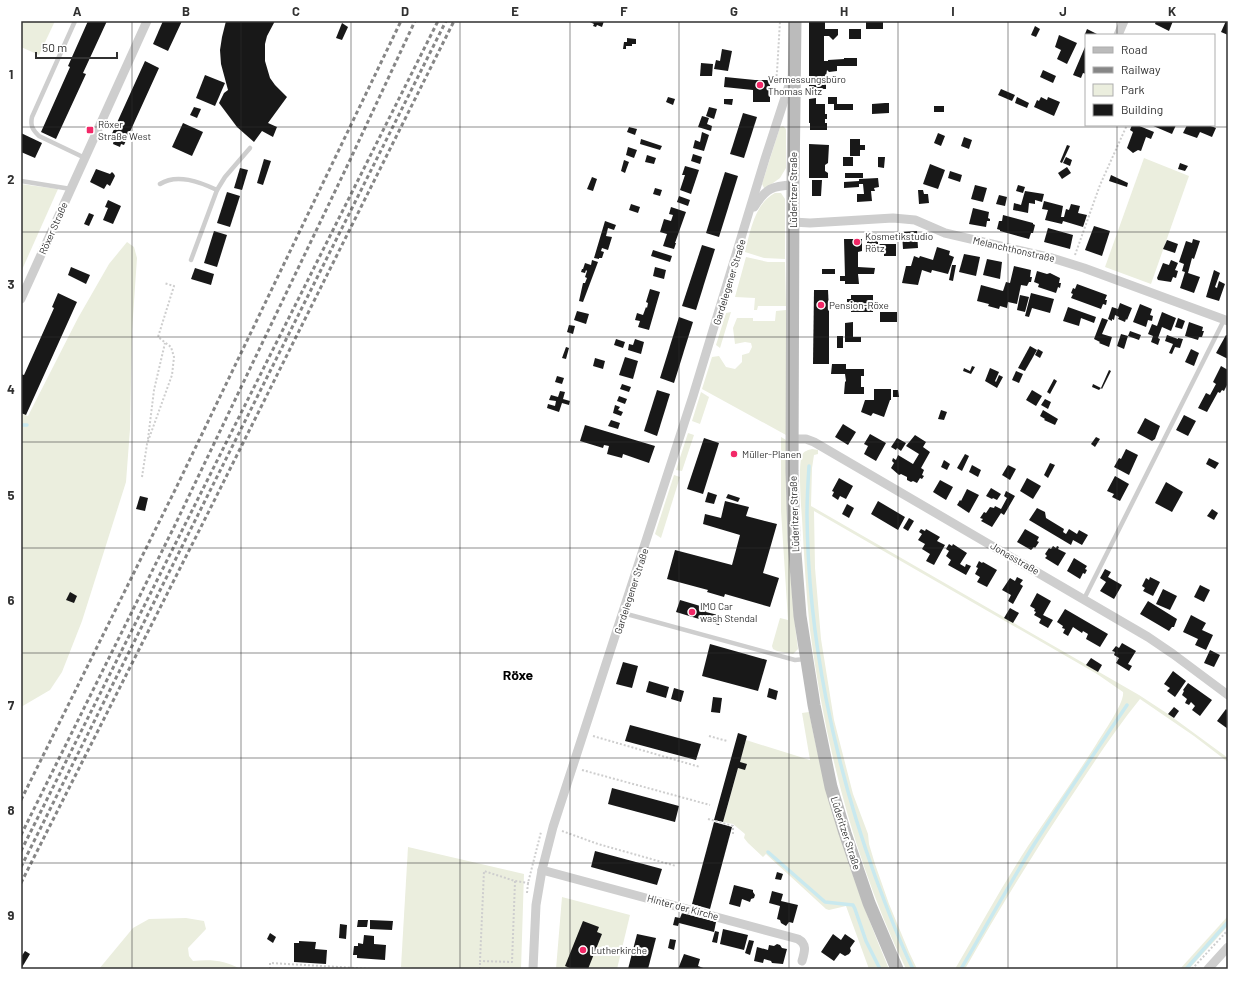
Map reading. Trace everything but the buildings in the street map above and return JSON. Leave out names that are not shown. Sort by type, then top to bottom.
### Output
[{"type":"main road","name":"Lüderitzer Straße","points":[[795,21],[793,185],[793,439],[794,540],[800,610],[806,659],[814,705],[831,787],[869,903],[897,969]]},
{"type":"street","name":"Röxer Straße","points":[[21,299],[147,21]]},
{"type":"street","points":[[1118,34],[1124,21]]},
{"type":"street","name":"Gardelegener Straße","points":[[533,969],[536,905],[542,870],[553,827],[698,381],[794,70]]},
{"type":"street","name":"Gardelegener Straße","points":[[749,216],[762,196],[772,188],[793,185]]},
{"type":"street","name":"Melanchthonstraße","points":[[793,222],[905,218],[915,220],[945,233],[1072,264],[1226,320]]},
{"type":"street","name":"Jonasstraße","points":[[793,439],[806,439],[814,442],[1084,599],[1161,645],[1228,695]]},
{"type":"street","name":"Hinter der Kirche","points":[[542,870],[798,939],[803,942],[805,947],[802,961]]},
{"type":"street","points":[[1208,969],[1228,947]]},
{"type":"lane","points":[[75,21],[32,117],[31,124],[34,131],[39,136],[85,158]]},
{"type":"lane","points":[[192,260],[217,190],[225,177],[250,148]]},
{"type":"lane","points":[[160,184],[167,180],[178,179],[195,182],[217,190]]},
{"type":"lane","points":[[21,181],[71,189]]},
{"type":"lane","points":[[1084,599],[1226,320]]},
{"type":"lane","points":[[623,613],[795,660],[806,659]]},
{"type":"path","points":[[1072,264],[1100,185],[1127,126]]},
{"type":"path","points":[[147,444],[172,375],[174,357],[171,347],[158,337],[174,286],[164,283]]},
{"type":"path","points":[[142,477],[154,390],[165,342]]},
{"type":"path","points":[[584,734],[700,767]]},
{"type":"path","points":[[709,736],[727,741]]},
{"type":"path","points":[[573,768],[710,805]]},
{"type":"path","points":[[708,819],[733,826],[733,835]]},
{"type":"path","points":[[553,827],[598,844],[676,866]]},
{"type":"path","points":[[480,969],[484,871],[515,881],[540,884]]},
{"type":"path","points":[[480,961],[512,962],[515,881]]},
{"type":"path","points":[[1192,969],[1228,930]]},
{"type":"path","points":[[270,969],[270,962],[373,969]]},
{"type":"green space","points":[[21,21],[55,21],[39,55],[21,47]]},
{"type":"green space","points":[[783,126],[786,129],[786,168],[780,178],[764,188],[762,184],[780,127]]},
{"type":"green space","points":[[1144,158],[1189,176],[1151,284],[1105,267]]},
{"type":"green space","points":[[21,184],[58,189],[21,272]]},
{"type":"green space","points":[[775,193],[781,193],[785,199],[785,259],[764,258],[745,252],[751,227],[758,211],[768,198]]},
{"type":"green space","points":[[127,242],[134,247],[137,258],[132,331],[130,429],[126,482],[82,621],[62,672],[50,690],[21,707],[21,413],[28,416],[78,318],[109,264]]},
{"type":"green space","points":[[746,257],[768,262],[785,262],[786,306],[758,306],[757,310],[754,310],[755,298],[735,297]]},
{"type":"green space","points":[[786,310],[786,435],[702,389],[712,357],[719,356],[726,367],[735,369],[742,362],[742,355],[749,353],[752,347],[751,343],[745,342],[735,344],[733,328],[737,318],[753,318],[753,321],[775,321],[776,311]]},
{"type":"green space","points":[[731,312],[720,348],[716,345],[726,313]]},
{"type":"green space","points":[[701,392],[709,397],[700,424],[692,421]]},
{"type":"green space","points":[[688,433],[694,435],[682,471],[676,470]]},
{"type":"green space","points":[[781,437],[786,440],[789,545],[792,597],[798,649],[793,654],[777,651],[773,649],[772,646],[780,618],[788,620],[781,511]]},
{"type":"green space","points":[[808,450],[818,450],[818,454],[814,455],[812,468],[811,506],[1139,695],[1168,714],[1228,758],[1228,762],[1194,736],[1140,699],[1107,743],[1048,833],[1005,900],[965,969],[955,969],[1018,861],[1108,725],[1121,703],[1123,692],[1097,674],[814,511],[815,568],[821,639],[834,720],[853,794],[868,834],[869,844],[875,864],[889,904],[917,969],[906,969],[888,929],[857,846],[844,803],[824,717],[816,674],[805,574],[800,467],[802,455]]},
{"type":"green space","points":[[674,475],[680,477],[661,538],[655,534]]},
{"type":"green space","points":[[809,712],[824,778],[842,843],[864,906],[889,969],[869,969],[846,906],[829,910],[826,909],[766,854],[763,857],[744,838],[745,834],[733,824],[723,822],[746,740],[810,760],[802,713]]},
{"type":"green space","points":[[408,847],[524,874],[521,969],[426,969],[401,967]]},
{"type":"green space","points":[[562,897],[630,915],[617,969],[556,969]]},
{"type":"green space","points":[[1228,916],[1228,926],[1189,969],[1180,969]]},
{"type":"green space","points":[[186,918],[204,921],[206,929],[188,948],[189,956],[193,961],[217,961],[240,969],[99,969],[133,928],[149,919]]},
{"type":"waterway","points":[[21,425],[27,425]]},
{"type":"waterway","points":[[809,466],[807,515],[812,607],[826,698],[847,789],[860,833],[888,912],[913,969]]},
{"type":"waterway","points":[[961,969],[1035,843],[1127,705]]},
{"type":"waterway","points":[[768,852],[825,902],[853,905],[866,941],[880,969]]},
{"type":"waterway","points":[[1186,969],[1228,922]]},
{"type":"railway","points":[[21,800],[176,488],[401,21]]},
{"type":"railway","points":[[21,835],[175,525],[415,21]]},
{"type":"railway","points":[[21,851],[438,21]]},
{"type":"railway","points":[[21,867],[446,21]]},
{"type":"railway","points":[[21,883],[454,21]]},
{"type":"place","name":"Vermessungsbüro Thomas Nitz","points":[[760,85]]},
{"type":"place","name":"Röxer Straße West","points":[[90,130]]},
{"type":"place","name":"Kosmetikstudio Rötz","points":[[857,242]]},
{"type":"place","name":"Pension-Röxe","points":[[821,305]]},
{"type":"place","name":"Müller-Planen","points":[[734,454]]},
{"type":"place","name":"IMO Car wash Stendal","points":[[692,612]]},
{"type":"place","name":"Lutherkirche","points":[[583,950]]},
{"type":"district","name":"Röxe","points":[[518,674]]}]
